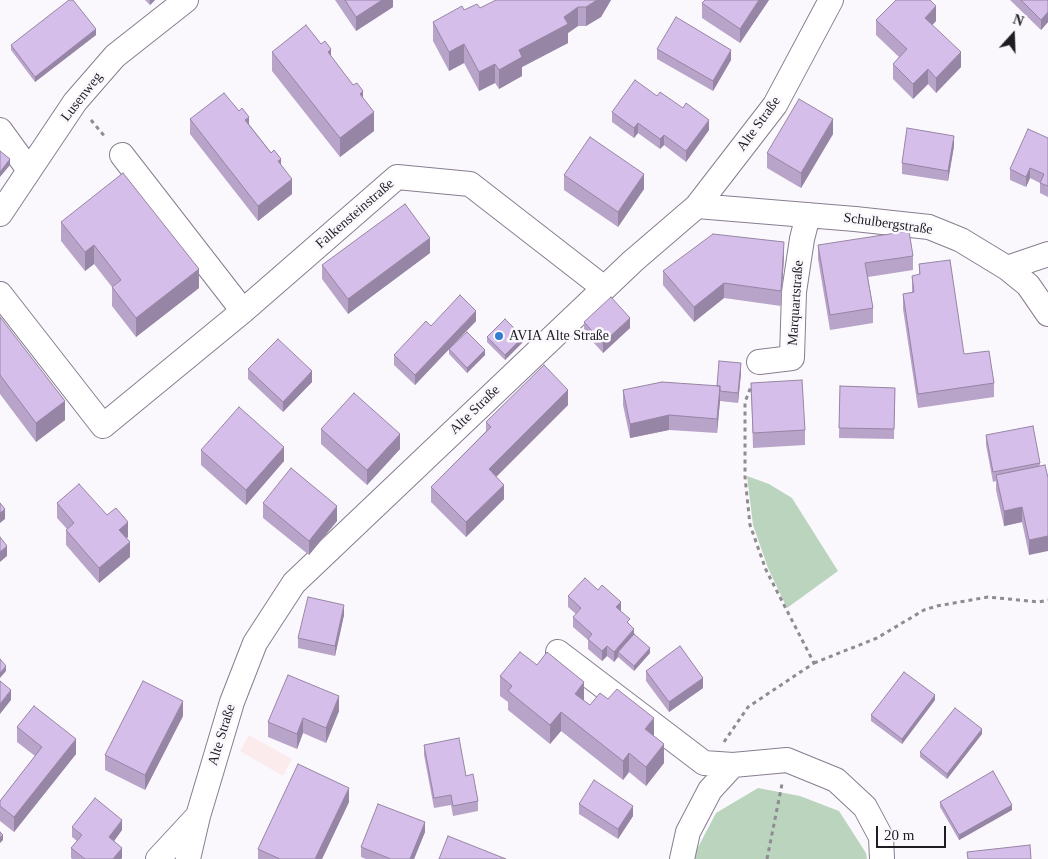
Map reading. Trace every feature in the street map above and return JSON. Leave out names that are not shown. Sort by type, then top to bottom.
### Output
[{"type":"street","name":"Lusenweg","points":[[0,214],[75,102],[115,56],[186,0]]},
{"type":"street","name":"Alte Straße","points":[[188,859],[198,816],[232,702],[254,643],[294,583],[604,288],[697,206],[775,105],[831,0]]},
{"type":"street","points":[[0,130],[29,170]]},
{"type":"street","points":[[122,155],[243,311]]},
{"type":"street","name":"Falkensteinstraße","points":[[0,294],[103,426],[243,311],[397,177],[470,184],[604,288]]},
{"type":"street","name":"Schulbergstraße","points":[[697,206],[854,219],[929,228],[961,240],[1007,268],[1028,285],[1048,314]]},
{"type":"street","name":"Marquartstraße","points":[[759,362],[792,358],[794,292],[802,239],[808,215]]},
{"type":"street","points":[[1007,268],[1048,254]]},
{"type":"street","points":[[558,652],[704,763],[733,765],[787,760],[836,780],[865,807],[881,837],[882,859]]},
{"type":"street","points":[[682,859],[688,832],[710,790],[733,765]]},
{"type":"street","points":[[158,859],[198,816]]},
{"type":"path","points":[[75,102],[122,155]]},
{"type":"path","points":[[759,362],[745,402],[745,477],[750,525],[766,570],[814,663]]},
{"type":"path","points":[[733,765],[723,744],[748,707],[814,663],[877,638],[924,610],[937,606],[988,598],[1039,602],[1048,600]]},
{"type":"path","points":[[767,859],[787,760]]},
{"type":"shaded area","points":[[249,735],[292,759],[283,776],[240,751]]},
{"type":"green space","points":[[747,476],[769,484],[792,498],[838,571],[787,608],[768,568],[753,525]]},
{"type":"green space","points":[[758,788],[800,796],[839,811],[866,853],[867,859],[694,859],[695,853],[716,813]]},
{"type":"building","points":[[69,0],[73,0],[96,29],[35,77],[11,45]]},
{"type":"building","points":[[345,0],[382,0],[356,17]]},
{"type":"building","points":[[496,0],[597,0],[586,7],[578,7],[564,17],[568,24],[519,50],[522,57],[499,70],[495,64],[479,72],[464,44],[449,52],[433,22],[462,6],[464,10],[477,4],[480,8]]},
{"type":"building","points":[[705,0],[759,0],[740,29],[702,3]]},
{"type":"building","points":[[896,0],[930,0],[936,6],[925,18],[961,52],[936,78],[928,69],[913,84],[893,64],[907,49],[876,20]]},
{"type":"building","points":[[1021,0],[1048,0],[1048,12],[1041,20]]},
{"type":"building","points":[[676,17],[731,50],[713,81],[657,49]]},
{"type":"building","points":[[306,25],[321,44],[325,41],[331,49],[328,52],[353,85],[357,83],[363,91],[360,94],[374,112],[340,138],[272,52]]},
{"type":"building","points":[[635,80],[657,96],[660,92],[683,108],[686,103],[709,120],[686,151],[664,135],[660,139],[638,123],[634,128],[612,112]]},
{"type":"building","points":[[224,93],[239,111],[242,108],[249,117],[245,120],[271,153],[274,150],[281,159],[278,161],[292,179],[258,206],[190,119]]},
{"type":"building","points":[[799,99],[833,119],[801,173],[767,153]]},
{"type":"building","points":[[907,128],[954,136],[948,171],[902,163]]},
{"type":"building","points":[[1028,129],[1048,138],[1048,186],[1040,183],[1044,174],[1030,168],[1026,177],[1010,169]]},
{"type":"building","points":[[590,137],[644,174],[618,212],[564,175]]},
{"type":"building","points":[[0,151],[10,159],[0,172]]},
{"type":"building","points":[[123,173],[199,269],[136,318],[112,287],[121,280],[94,245],[85,252],[61,222]]},
{"type":"building","points":[[405,204],[430,238],[348,299],[322,265]]},
{"type":"building","points":[[909,231],[913,256],[865,263],[873,308],[830,315],[818,245]]},
{"type":"building","points":[[713,234],[784,242],[781,291],[724,283],[694,307],[663,271]]},
{"type":"building","points":[[950,260],[964,354],[989,351],[994,383],[918,394],[903,294],[914,292],[912,276],[920,274],[919,264]]},
{"type":"building","points":[[460,295],[476,311],[415,375],[394,355],[426,321],[431,326]]},
{"type":"building","points":[[611,297],[630,318],[603,343],[584,322]]},
{"type":"building","points":[[0,317],[65,401],[36,423],[0,375]]},
{"type":"building","points":[[505,319],[523,337],[505,355],[487,337]]},
{"type":"building","points":[[467,332],[485,350],[467,368],[449,349]]},
{"type":"building","points":[[278,339],[312,371],[283,402],[248,369]]},
{"type":"building","points":[[719,361],[741,363],[738,393],[720,391],[720,386],[717,386]]},
{"type":"building","points":[[544,365],[568,390],[489,469],[504,485],[466,522],[431,487],[491,427],[486,422]]},
{"type":"building","points":[[802,380],[805,430],[753,433],[751,383]]},
{"type":"building","points":[[662,382],[720,386],[717,419],[669,415],[630,424],[623,390]]},
{"type":"building","points":[[840,386],[895,388],[894,429],[839,428]]},
{"type":"building","points":[[354,393],[400,434],[367,470],[321,429]]},
{"type":"building","points":[[239,407],[284,447],[246,490],[201,450]]},
{"type":"building","points":[[1033,426],[1040,463],[993,472],[986,435]]},
{"type":"building","points":[[1045,465],[1048,478],[1048,536],[1029,540],[1022,507],[1004,511],[996,475]]},
{"type":"building","points":[[291,468],[337,506],[309,541],[263,503]]},
{"type":"building","points":[[79,484],[107,515],[116,508],[128,522],[119,530],[130,542],[99,568],[66,530],[74,523],[57,503]]},
{"type":"building","points":[[0,503],[5,509],[0,513]]},
{"type":"building","points":[[0,537],[7,546],[0,552]]},
{"type":"building","points":[[585,578],[598,590],[602,585],[621,602],[616,607],[630,619],[627,622],[634,629],[614,652],[607,646],[602,651],[588,639],[592,634],[573,617],[581,608],[568,596]]},
{"type":"building","points":[[308,597],[344,605],[335,646],[298,638]]},
{"type":"building","points":[[634,634],[650,648],[634,666],[618,652]]},
{"type":"building","points":[[680,646],[703,678],[669,702],[646,671]]},
{"type":"building","points":[[520,652],[537,665],[547,652],[584,682],[575,694],[590,705],[600,693],[608,699],[617,689],[654,718],[645,729],[664,744],[646,767],[629,753],[623,761],[561,712],[550,725],[508,691],[512,686],[500,676]]},
{"type":"building","points":[[0,659],[6,666],[0,673]]},
{"type":"building","points":[[904,672],[935,695],[902,739],[871,715]]},
{"type":"building","points":[[288,675],[339,696],[326,728],[303,718],[297,734],[268,722]]},
{"type":"building","points":[[0,681],[11,690],[0,704]]},
{"type":"building","points":[[143,681],[183,701],[145,775],[105,755]]},
{"type":"building","points":[[34,706],[76,739],[14,817],[0,806],[0,801],[42,747],[17,727]]},
{"type":"building","points":[[955,708],[982,729],[947,774],[920,752]]},
{"type":"building","points":[[459,738],[466,776],[473,774],[478,801],[453,806],[451,795],[434,798],[424,745]]},
{"type":"building","points":[[298,764],[349,788],[315,859],[280,859],[258,849]]},
{"type":"building","points":[[993,771],[1012,805],[959,835],[940,802]]},
{"type":"building","points":[[594,780],[633,806],[618,829],[579,804]]},
{"type":"building","points":[[95,798],[122,820],[109,837],[122,848],[113,859],[85,859],[71,848],[82,835],[72,827]]},
{"type":"building","points":[[378,804],[425,822],[410,859],[391,859],[361,847]]},
{"type":"building","points":[[448,836],[506,859],[439,859]]},
{"type":"building","points":[[1030,845],[1031,859],[968,859],[967,852]]},
{"type":"place","name":"AVIA Alte Straße","points":[[499,336]]}]
